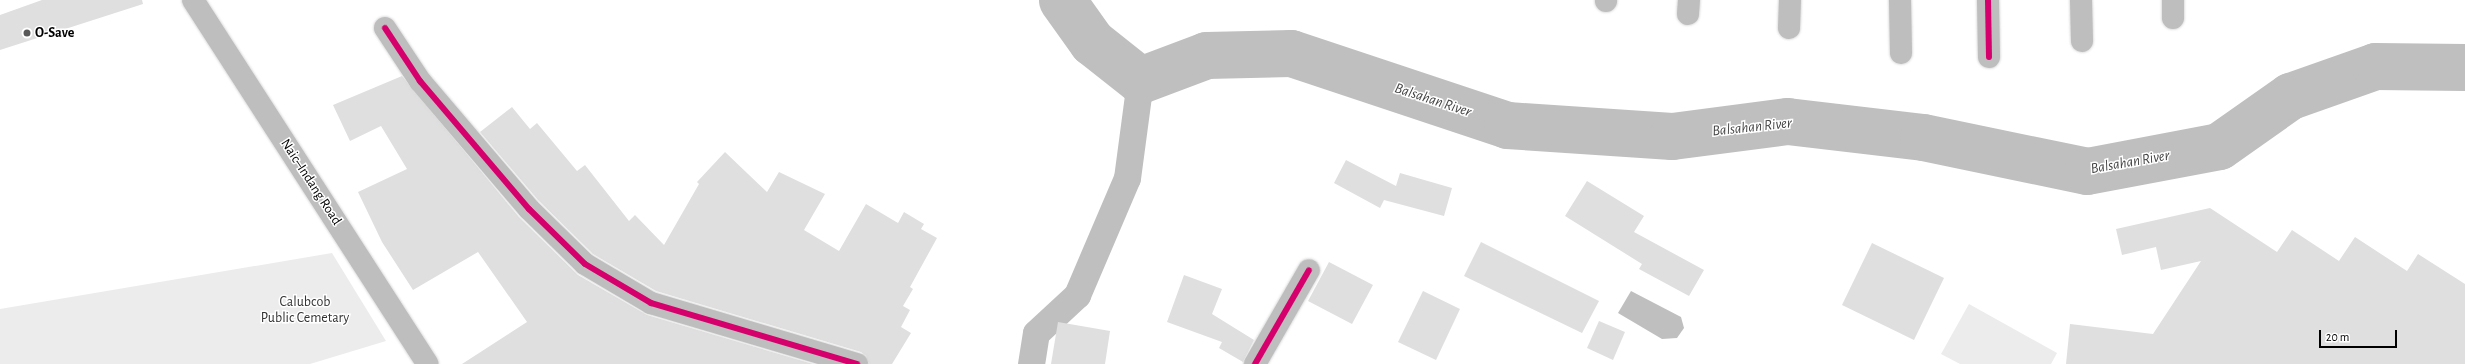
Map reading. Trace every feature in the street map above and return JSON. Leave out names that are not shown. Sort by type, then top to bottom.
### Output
[{"type":"street","name":"Naic–Indang Road","points":[[193,0],[428,364]]},
{"type":"street","points":[[1789,28],[1790,0]]},
{"type":"street","points":[[1900,0],[1901,53]]},
{"type":"street","points":[[1988,0],[1989,57]]},
{"type":"street","points":[[2081,0],[2082,41]]},
{"type":"street","points":[[385,28],[420,81],[529,209],[585,264],[651,303],[857,364]]},
{"type":"street","points":[[1259,363],[1309,270]]},
{"type":"green space","name":"Calubcob Public Cemetary","points":[[332,253],[386,341],[310,364],[0,364],[0,309]]},
{"type":"green space","points":[[1969,304],[2057,353],[2051,364],[1960,364],[1941,354]]},
{"type":"shaded area","points":[[1631,291],[1681,317],[1684,328],[1677,338],[1662,339],[1618,313]]},
{"type":"building","name":"O-Save","points":[[42,0],[142,0],[143,4],[0,50],[0,15]]},
{"type":"building","points":[[402,76],[519,217],[578,275],[647,315],[813,364],[462,364],[527,322],[478,252],[413,290],[382,242],[358,192],[407,169],[381,126],[350,141],[333,105]]},
{"type":"building","points":[[512,107],[530,129],[537,123],[577,171],[585,165],[629,221],[635,215],[664,245],[699,184],[697,182],[725,152],[767,192],[779,172],[825,194],[804,230],[839,251],[866,204],[898,223],[904,212],[924,224],[921,229],[937,238],[910,287],[913,289],[903,306],[910,310],[901,327],[911,333],[892,364],[869,364],[866,356],[861,352],[656,291],[593,254],[538,200],[480,132]]},
{"type":"building","points":[[1346,160],[1396,186],[1400,173],[1452,188],[1444,216],[1384,200],[1380,208],[1334,183]]},
{"type":"building","points":[[1587,181],[1644,216],[1634,232],[1704,270],[1689,296],[1639,269],[1642,264],[1565,216]]},
{"type":"building","points":[[2210,208],[2277,252],[2292,230],[2339,261],[2355,237],[2407,271],[2418,254],[2465,284],[2465,364],[2066,364],[2070,324],[2153,334],[2201,261],[2161,270],[2156,247],[2122,255],[2116,229]]},
{"type":"building","points":[[1481,242],[1599,301],[1582,333],[1464,276]]},
{"type":"building","points":[[1872,243],[1944,278],[1914,340],[1842,305]]},
{"type":"building","points":[[1329,262],[1373,285],[1352,324],[1308,301]]},
{"type":"building","points":[[1184,275],[1222,289],[1212,314],[1254,340],[1243,362],[1219,348],[1222,342],[1167,322]]},
{"type":"building","points":[[1423,291],[1460,309],[1436,360],[1398,342]]},
{"type":"building","points":[[1599,321],[1625,332],[1613,360],[1587,348]]},
{"type":"building","points":[[1058,322],[1110,331],[1105,364],[1051,364]]},
{"type":"waterway","name":"Balsahan River","points":[[1062,0],[1092,42],[1140,80],[1206,55],[1291,53],[1507,125],[1672,136],[1787,121],[1923,137],[2087,171],[2219,146],[2290,96],[2375,66],[2465,67]]},
{"type":"waterway","points":[[1031,364],[1036,333],[1077,295],[1127,178],[1140,80]]},
{"type":"cycle path","points":[[1988,0],[1989,57]]},
{"type":"cycle path","points":[[385,28],[420,81],[529,209],[585,264],[651,303],[857,364]]},
{"type":"cycle path","points":[[1255,364],[1309,270]]},
{"type":"place","name":"O-Save","points":[[27,33]]}]
